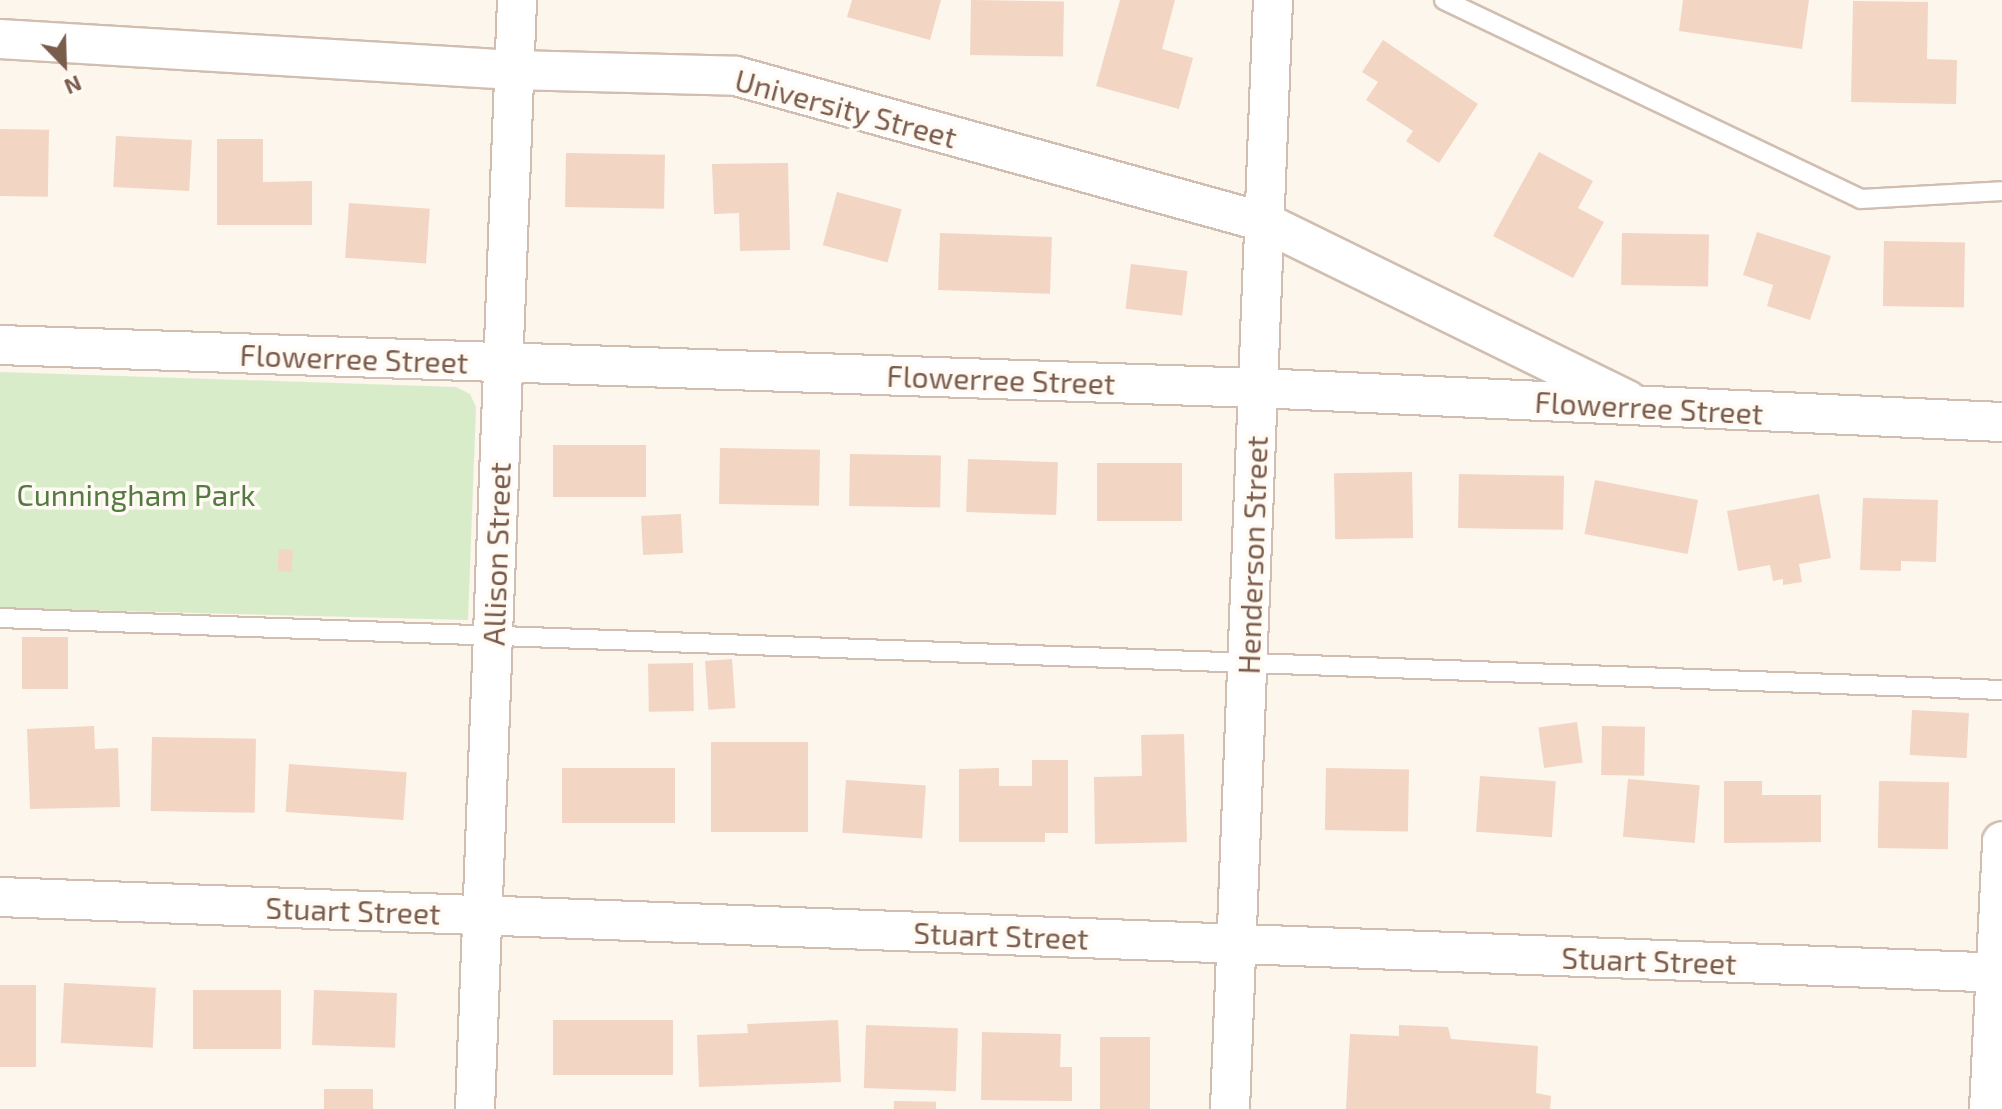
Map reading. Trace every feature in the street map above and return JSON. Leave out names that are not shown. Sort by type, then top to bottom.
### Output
[{"type":"street","name":"Allison Street","points":[[475,1109],[517,0]]},
{"type":"street","name":"Henderson Street","points":[[1230,1109],[1239,944],[1273,0]]},
{"type":"street","name":"University Street","points":[[0,39],[514,70],[736,76],[1264,222],[1640,407]]},
{"type":"street","name":"Flowerree Street","points":[[0,345],[1258,388],[2002,422]]},
{"type":"street","points":[[1989,1109],[1999,973],[2002,841]]},
{"type":"street","name":"Stuart Street","points":[[0,897],[1999,973]]},
{"type":"lane","points":[[1444,0],[1861,199],[2002,191]]},
{"type":"lane","points":[[0,618],[2002,690]]},
{"type":"green space","name":"Cunningham Park","points":[[0,372],[456,387],[470,394],[476,407],[468,620],[0,608]]},
{"type":"building","points":[[852,0],[941,0],[930,40],[847,17]]},
{"type":"building","points":[[971,0],[1064,2],[1063,57],[970,55]]},
{"type":"building","points":[[1120,0],[1175,0],[1162,49],[1193,58],[1179,109],[1096,86]]},
{"type":"building","points":[[1683,0],[1809,0],[1802,49],[1679,31]]},
{"type":"building","points":[[1853,1],[1928,2],[1927,59],[1957,60],[1956,104],[1851,102]]},
{"type":"building","points":[[1383,40],[1478,104],[1439,163],[1406,141],[1413,131],[1366,100],[1378,82],[1362,72]]},
{"type":"building","points":[[0,129],[49,130],[48,197],[0,196]]},
{"type":"building","points":[[116,136],[192,140],[189,191],[113,187]]},
{"type":"building","points":[[217,139],[263,139],[263,182],[312,181],[312,225],[217,225]]},
{"type":"building","points":[[1539,152],[1593,181],[1578,208],[1604,222],[1573,278],[1493,236]]},
{"type":"building","points":[[566,153],[665,155],[664,209],[565,207]]},
{"type":"building","points":[[788,163],[790,250],[740,251],[739,213],[714,214],[712,164]]},
{"type":"building","points":[[837,192],[902,209],[887,262],[823,245]]},
{"type":"building","points":[[349,203],[430,209],[426,264],[345,258]]},
{"type":"building","points":[[1757,232],[1831,256],[1810,320],[1767,306],[1773,285],[1743,275]]},
{"type":"building","points":[[940,233],[1052,237],[1050,294],[938,290]]},
{"type":"building","points":[[1622,233],[1709,235],[1708,287],[1621,285]]},
{"type":"building","points":[[1884,241],[1965,242],[1964,307],[1883,306]]},
{"type":"building","points":[[1131,264],[1188,271],[1182,316],[1126,309]]},
{"type":"building","points":[[553,445],[646,445],[646,497],[553,497]]},
{"type":"building","points":[[720,448],[820,450],[819,506],[719,504]]},
{"type":"building","points":[[850,454],[941,456],[940,508],[849,506]]},
{"type":"building","points":[[968,459],[1058,462],[1056,515],[966,512]]},
{"type":"building","points":[[1097,463],[1182,463],[1182,521],[1097,521]]},
{"type":"building","points":[[1412,472],[1413,538],[1335,539],[1334,473]]},
{"type":"building","points":[[1459,474],[1564,476],[1563,530],[1458,528]]},
{"type":"building","points":[[1595,480],[1698,500],[1688,554],[1585,534]]},
{"type":"building","points":[[1819,494],[1831,558],[1799,564],[1802,582],[1783,585],[1783,579],[1773,581],[1770,565],[1738,571],[1727,511]]},
{"type":"building","points":[[1863,498],[1938,500],[1936,562],[1901,561],[1901,571],[1860,570]]},
{"type":"building","points":[[681,514],[683,553],[643,555],[641,516]]},
{"type":"building","points":[[279,549],[293,550],[291,572],[277,571]]},
{"type":"building","points":[[22,637],[68,637],[68,689],[22,689]]},
{"type":"building","points":[[732,659],[735,708],[708,710],[705,661]]},
{"type":"building","points":[[693,663],[694,711],[649,712],[648,664]]},
{"type":"building","points":[[1912,710],[1969,713],[1967,758],[1910,755]]},
{"type":"building","points":[[1577,722],[1583,763],[1544,768],[1538,727]]},
{"type":"building","points":[[94,726],[95,749],[118,748],[120,807],[30,809],[27,729]]},
{"type":"building","points":[[1602,726],[1645,727],[1644,776],[1601,775]]},
{"type":"building","points":[[1184,734],[1187,842],[1095,844],[1094,777],[1142,776],[1141,735]]},
{"type":"building","points":[[152,737],[256,739],[255,813],[151,811]]},
{"type":"building","points":[[711,742],[808,742],[808,832],[711,832]]},
{"type":"building","points":[[1032,760],[1068,760],[1068,833],[1045,833],[1045,842],[959,842],[959,769],[999,768],[999,786],[1032,786]]},
{"type":"building","points":[[289,764],[407,772],[403,820],[286,812]]},
{"type":"building","points":[[562,768],[675,768],[675,823],[562,823]]},
{"type":"building","points":[[1326,768],[1409,769],[1408,831],[1325,830]]},
{"type":"building","points":[[1480,776],[1556,781],[1552,837],[1476,832]]},
{"type":"building","points":[[1628,779],[1700,785],[1695,843],[1623,837]]},
{"type":"building","points":[[846,780],[926,786],[922,838],[842,833]]},
{"type":"building","points":[[1724,781],[1762,781],[1762,795],[1821,795],[1821,842],[1724,843]]},
{"type":"building","points":[[1879,781],[1949,782],[1948,849],[1878,848]]},
{"type":"building","points":[[64,983],[156,988],[153,1048],[61,1043]]},
{"type":"building","points":[[0,985],[36,985],[36,1067],[0,1067]]},
{"type":"building","points":[[193,990],[281,990],[281,1049],[193,1049]]},
{"type":"building","points":[[314,990],[397,993],[395,1048],[312,1045]]},
{"type":"building","points":[[553,1020],[673,1020],[673,1075],[553,1075]]},
{"type":"building","points":[[838,1020],[841,1082],[699,1087],[697,1035],[748,1033],[747,1024]]},
{"type":"building","points":[[866,1025],[958,1028],[956,1091],[864,1088]]},
{"type":"building","points":[[1399,1025],[1448,1027],[1451,1039],[1538,1046],[1536,1093],[1551,1096],[1550,1109],[1346,1109],[1350,1034],[1399,1036]]},
{"type":"building","points":[[982,1032],[1061,1034],[1060,1067],[1072,1067],[1072,1101],[981,1100]]},
{"type":"building","points":[[1100,1037],[1150,1037],[1150,1109],[1100,1109]]},
{"type":"building","points":[[324,1089],[373,1089],[373,1109],[324,1109]]},
{"type":"building","points":[[894,1101],[936,1102],[936,1109],[894,1109]]}]
